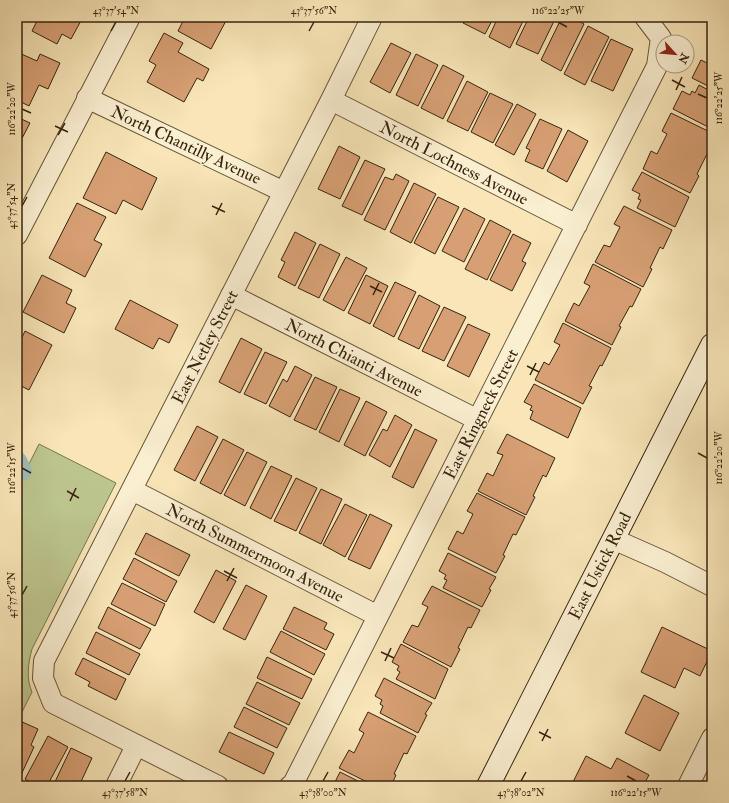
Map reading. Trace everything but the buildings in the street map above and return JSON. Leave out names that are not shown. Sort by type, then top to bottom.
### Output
[{"type":"main road","name":"East Ustick Road","points":[[488,786],[712,345]]},
{"type":"street","points":[[17,235],[130,17]]},
{"type":"street","name":"East Netley Street","points":[[136,746],[54,703],[43,678],[44,661],[372,17]]},
{"type":"street","name":"East Ringneck Street","points":[[290,786],[293,784],[657,66],[661,38],[645,17]]},
{"type":"street","name":"North Chantilly Avenue","points":[[87,98],[284,192]]},
{"type":"street","name":"North Lochness Avenue","points":[[331,100],[577,225]]},
{"type":"street","name":"North Chianti Avenue","points":[[231,295],[478,420]]},
{"type":"street","name":"North Summermoon Avenue","points":[[132,490],[378,616]]},
{"type":"street","points":[[613,540],[665,562],[712,586]]},
{"type":"street","points":[[688,786],[712,738]]},
{"type":"street","points":[[116,786],[136,746],[218,786]]},
{"type":"green space","points":[[39,444],[116,483],[32,649],[28,671],[32,692],[17,722],[17,488]]},
{"type":"waterway","points":[[17,461],[22,471]]}]
